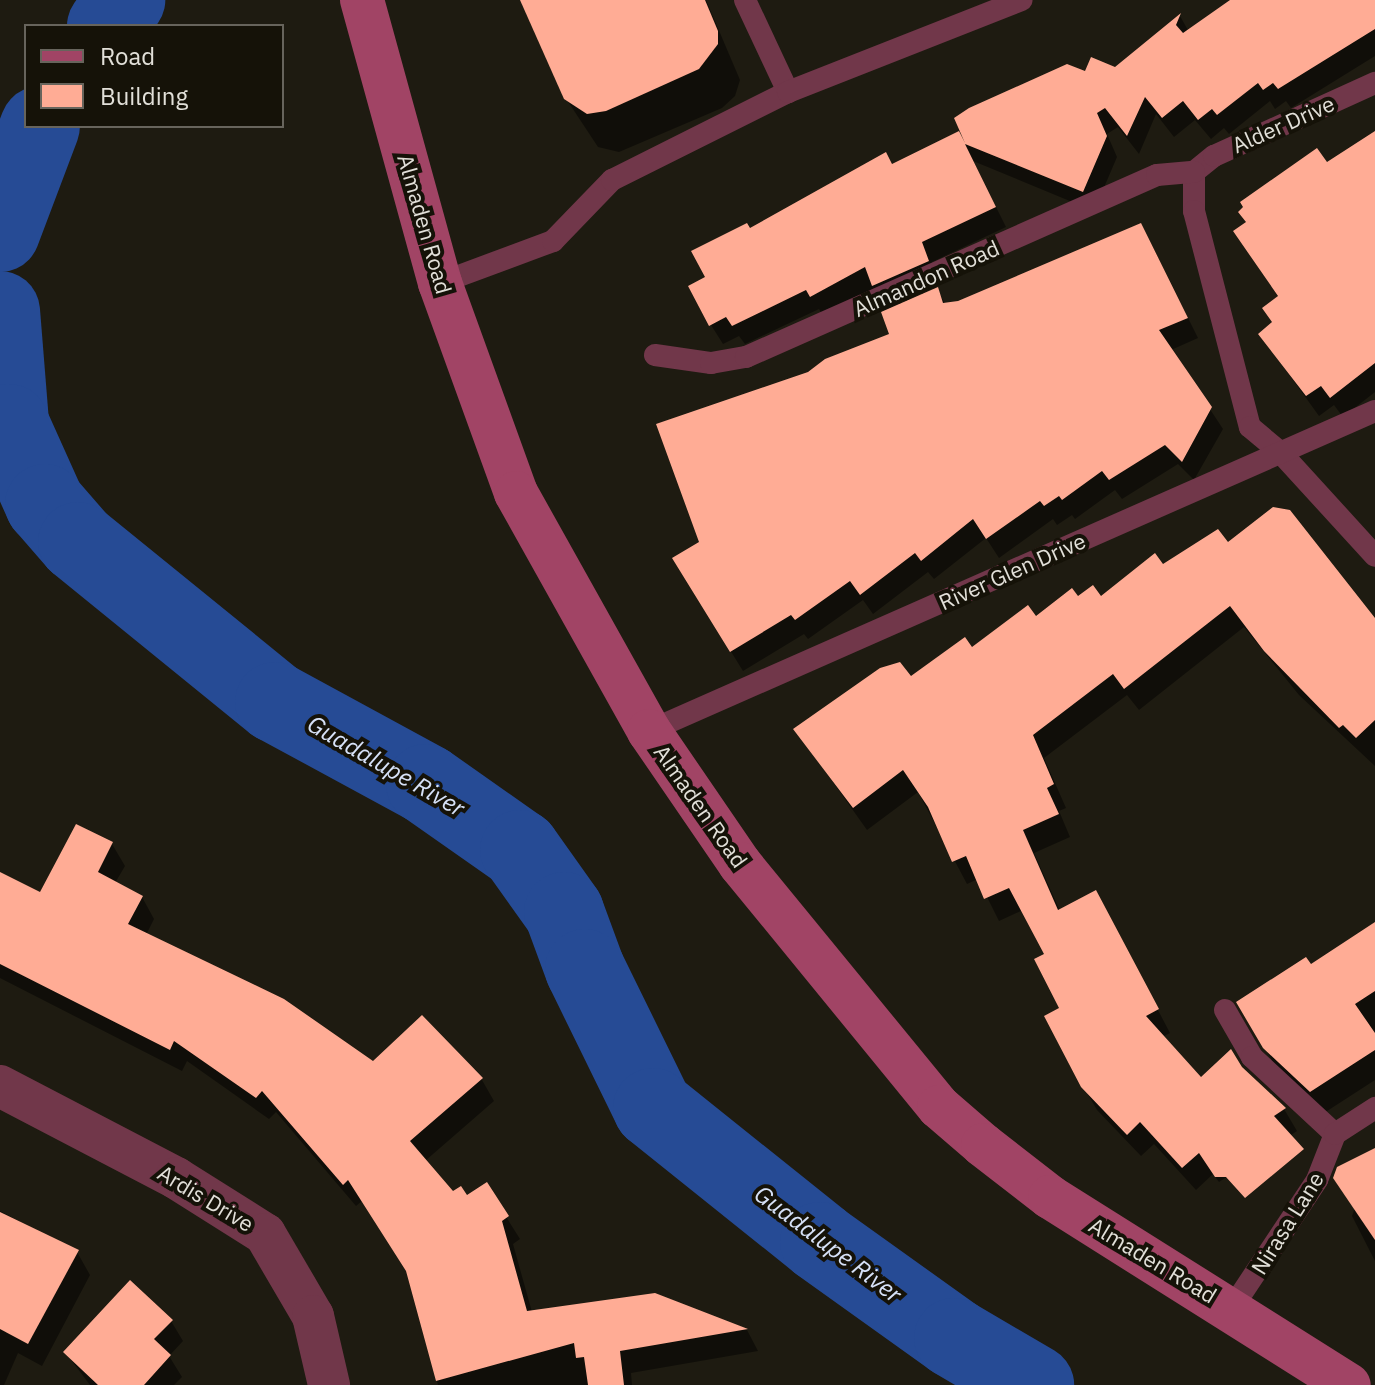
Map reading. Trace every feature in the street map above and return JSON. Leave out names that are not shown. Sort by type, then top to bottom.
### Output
[{"type":"street","name":"Almaden Road","points":[[362,0],[440,283],[516,493],[649,731],[740,864],[939,1107],[1050,1197],[1232,1308],[1349,1385]]},
{"type":"street","name":"Ardis Drive","points":[[0,1086],[176,1178],[265,1234],[313,1316],[329,1385]]},
{"type":"lane","points":[[745,0],[788,92]]},
{"type":"lane","points":[[440,283],[553,241],[612,180],[788,92],[1021,0]]},
{"type":"lane","name":"Alder Drive","points":[[1194,172],[1214,156],[1375,83]]},
{"type":"lane","points":[[1194,172],[1194,211],[1250,427],[1281,453],[1375,556]]},
{"type":"lane","name":"Almandon Road","points":[[655,355],[711,363],[746,357],[1157,175],[1194,172]]},
{"type":"lane","name":"River Glen Drive","points":[[649,731],[1375,411]]},
{"type":"lane","points":[[1225,1010],[1252,1057],[1335,1134],[1375,1108]]},
{"type":"lane","name":"Nirasa Lane","points":[[1232,1308],[1317,1180],[1335,1134]]},
{"type":"building","points":[[520,0],[705,0],[718,31],[718,44],[699,69],[606,111],[587,114],[564,99]]},
{"type":"building","points":[[1230,0],[1375,0],[1375,29],[1278,89],[1273,83],[1263,90],[1258,83],[1217,115],[1212,109],[1198,120],[1183,101],[1162,118],[1145,97],[1127,136],[1105,108],[1097,113],[1107,136],[1083,192],[965,144],[996,207],[922,242],[929,261],[872,286],[865,267],[810,297],[806,290],[732,326],[726,317],[709,326],[688,286],[705,277],[691,251],[747,223],[750,228],[886,152],[892,164],[959,131],[965,143],[954,118],[969,108],[1067,64],[1085,71],[1091,57],[1115,67],[1181,13],[1176,25],[1183,33]]},
{"type":"building","points":[[1375,131],[1375,363],[1330,398],[1321,386],[1306,396],[1258,334],[1272,322],[1262,308],[1278,296],[1233,231],[1246,222],[1238,212],[1243,207],[1240,202],[1317,148],[1327,162]]},
{"type":"building","points":[[1141,223],[1188,318],[1159,330],[1212,407],[1182,462],[1165,445],[1109,480],[1102,471],[1062,500],[1059,496],[1044,506],[1040,501],[986,539],[973,519],[921,561],[915,553],[860,595],[850,581],[795,620],[791,615],[730,652],[672,558],[699,542],[656,424],[808,372],[825,359],[889,334],[881,312],[938,287],[943,303],[958,301]]},
{"type":"building","points":[[1273,507],[1290,510],[1375,618],[1375,720],[1356,738],[1343,725],[1339,728],[1264,651],[1230,606],[1124,689],[1113,674],[1033,735],[1054,784],[1047,788],[1059,814],[1023,830],[1058,910],[1096,890],[1159,1009],[1146,1016],[1201,1077],[1231,1049],[1242,1067],[1286,1108],[1274,1116],[1304,1149],[1245,1198],[1226,1177],[1215,1177],[1199,1153],[1182,1168],[1140,1122],[1127,1135],[1081,1087],[1044,1016],[1059,1008],[1034,959],[1044,954],[1009,888],[984,899],[966,856],[952,862],[928,807],[903,770],[853,808],[793,729],[880,668],[900,662],[911,676],[965,637],[972,647],[1028,605],[1036,616],[1072,588],[1078,596],[1093,585],[1101,596],[1155,553],[1163,564],[1218,529],[1228,542]]},
{"type":"building","points":[[76,824],[113,842],[98,872],[143,896],[128,924],[284,999],[373,1061],[422,1015],[483,1078],[410,1141],[453,1191],[461,1186],[467,1195],[487,1182],[509,1216],[502,1221],[527,1311],[655,1293],[748,1329],[620,1351],[624,1385],[588,1385],[584,1357],[576,1358],[574,1343],[436,1381],[406,1271],[348,1180],[343,1185],[262,1091],[256,1098],[174,1041],[170,1050],[0,964],[0,872],[40,892]]},
{"type":"building","points":[[1375,922],[1375,991],[1355,1004],[1375,1033],[1375,1050],[1310,1092],[1263,1048],[1236,1002],[1306,957],[1311,964]]},
{"type":"building","points":[[1375,1148],[1375,1240],[1333,1178],[1337,1167]]},
{"type":"building","points":[[0,1212],[79,1250],[28,1344],[0,1329]]},
{"type":"building","points":[[130,1280],[173,1320],[154,1339],[171,1355],[144,1385],[98,1385],[63,1352]]},
{"type":"waterway","name":"Guadalupe River","points":[[108,24],[125,0]]},
{"type":"waterway","name":"Guadalupe River","points":[[0,232],[39,128]]},
{"type":"waterway","name":"Guadalupe River","points":[[0,311],[9,424],[45,504],[78,542],[275,702],[426,784],[520,850],[564,912],[585,969],[653,1108],[820,1242],[954,1338],[1034,1385]]}]
